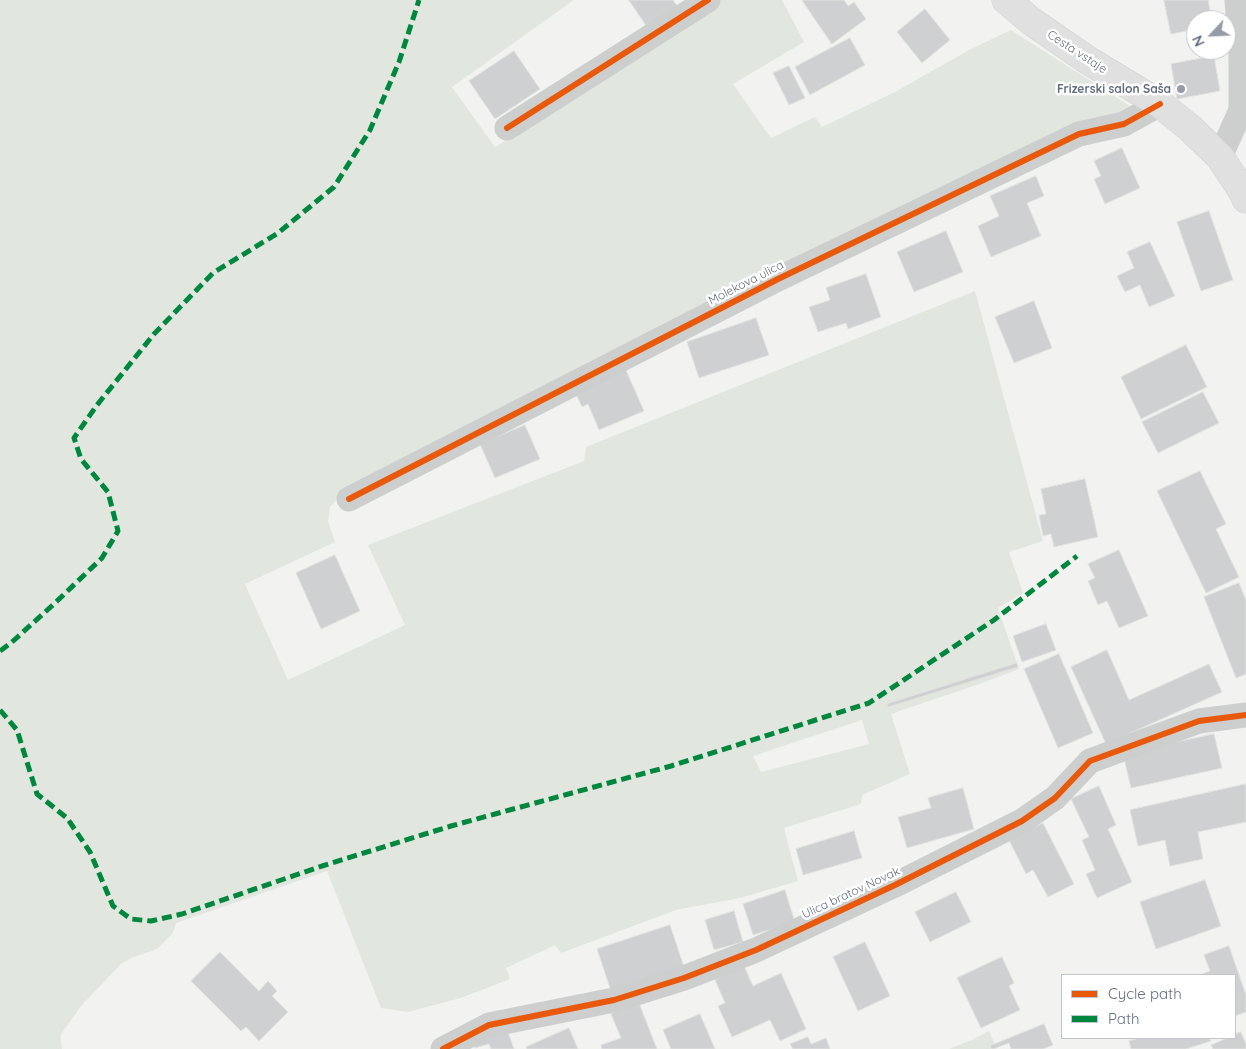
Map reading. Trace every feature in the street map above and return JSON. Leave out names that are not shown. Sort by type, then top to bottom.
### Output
[{"type":"main road","name":"Cesta vstaje","points":[[1006,0],[1086,59],[1160,104],[1190,128],[1220,157],[1246,199]]},
{"type":"street","points":[[507,128],[708,0]]},
{"type":"street","points":[[1220,157],[1241,110],[1241,52],[1237,0]]},
{"type":"street","name":"Molekova ulica","points":[[349,499],[778,279],[1079,134],[1124,124],[1160,104]]},
{"type":"street","name":"Ulica bratov Novak","points":[[442,1049],[489,1024],[614,1000],[684,978],[756,950],[895,885],[1022,821],[1055,798],[1090,761],[1199,721],[1246,715]]},
{"type":"shaded area","points":[[0,0],[574,0],[452,87],[495,147],[547,116],[721,0],[782,0],[804,42],[733,84],[771,138],[815,117],[822,127],[893,93],[971,49],[1011,30],[1130,106],[1120,115],[340,496],[330,507],[328,521],[335,542],[245,584],[288,680],[405,625],[368,545],[584,461],[586,447],[975,291],[1043,541],[1009,552],[1023,593],[998,608],[1019,669],[891,714],[910,774],[862,795],[861,804],[784,828],[798,881],[740,898],[676,910],[561,953],[555,945],[506,968],[510,979],[461,998],[408,1012],[381,1008],[327,871],[176,923],[173,933],[157,949],[131,958],[121,964],[81,1006],[61,1034],[62,1049],[0,1049]],"holes":[[[862,720],[869,744],[761,772],[753,756]]]},
{"type":"shaded area","points":[[989,1031],[997,1049],[949,1049],[974,1039]]},
{"type":"building","points":[[629,0],[673,0],[678,7],[648,28]]},
{"type":"building","points":[[802,0],[844,0],[848,6],[854,2],[866,19],[832,44]]},
{"type":"building","points":[[1164,0],[1208,0],[1210,10],[1186,10],[1186,31],[1171,34]]},
{"type":"building","points":[[925,9],[950,40],[922,63],[897,32]]},
{"type":"building","points":[[850,38],[865,65],[810,95],[795,67]]},
{"type":"building","points":[[514,51],[540,89],[495,119],[469,81]]},
{"type":"building","points":[[1192,60],[1215,60],[1220,91],[1177,99],[1171,64]]},
{"type":"building","points":[[789,66],[805,98],[789,105],[773,73]]},
{"type":"building","points":[[1122,148],[1140,188],[1105,204],[1094,179],[1101,176],[1094,161]]},
{"type":"building","points":[[1036,176],[1044,196],[1027,203],[1041,236],[991,257],[978,226],[999,216],[990,196]]},
{"type":"building","points":[[1209,211],[1233,280],[1201,291],[1177,222]]},
{"type":"building","points":[[946,231],[963,272],[914,292],[897,252]]},
{"type":"building","points":[[1150,242],[1175,296],[1149,307],[1140,285],[1125,292],[1117,276],[1134,268],[1127,252]]},
{"type":"building","points":[[866,274],[881,317],[848,329],[846,323],[818,332],[809,307],[830,300],[826,288]]},
{"type":"building","points":[[1034,301],[1052,348],[1014,363],[995,317]]},
{"type":"building","points":[[756,318],[769,355],[699,378],[687,342]]},
{"type":"building","points":[[1186,345],[1207,387],[1141,419],[1121,377]]},
{"type":"building","points":[[625,368],[644,411],[599,430],[588,404],[582,407],[574,390]]},
{"type":"building","points":[[1203,392],[1219,423],[1158,453],[1142,422]]},
{"type":"building","points":[[525,425],[540,459],[495,478],[480,444]]},
{"type":"building","points":[[1200,471],[1226,524],[1216,529],[1239,577],[1206,593],[1157,491]]},
{"type":"building","points":[[1085,479],[1098,537],[1054,547],[1051,534],[1043,536],[1039,515],[1046,514],[1041,489]]},
{"type":"building","points":[[1119,550],[1148,616],[1119,628],[1107,601],[1098,605],[1088,581],[1095,578],[1088,564]]},
{"type":"building","points":[[335,555],[360,611],[321,629],[296,573]]},
{"type":"building","points":[[1239,583],[1246,600],[1246,674],[1236,678],[1204,597]]},
{"type":"building","points":[[1046,624],[1056,650],[1022,662],[1013,636]]},
{"type":"building","points":[[1107,650],[1129,700],[1209,664],[1222,692],[1106,744],[1071,667]]},
{"type":"building","points":[[1059,654],[1093,733],[1058,748],[1024,669]]},
{"type":"building","points":[[1017,663],[1018,667],[888,707],[887,704]]},
{"type":"building","points":[[1214,734],[1222,768],[1131,788],[1123,754]]},
{"type":"building","points":[[1246,784],[1246,822],[1198,832],[1203,859],[1170,866],[1165,840],[1138,846],[1130,810]]},
{"type":"building","points":[[1099,786],[1116,825],[1108,829],[1132,882],[1097,898],[1086,874],[1095,870],[1082,840],[1089,837],[1071,799]]},
{"type":"building","points":[[963,788],[974,829],[907,848],[898,817],[931,808],[928,798]]},
{"type":"building","points":[[1043,823],[1074,884],[1048,897],[1033,870],[1026,874],[1009,840]]},
{"type":"building","points":[[854,831],[862,858],[803,875],[796,849]]},
{"type":"building","points":[[1205,880],[1221,926],[1156,949],[1140,902]]},
{"type":"building","points":[[785,890],[795,922],[753,935],[743,904]]},
{"type":"building","points":[[956,892],[971,922],[930,942],[915,912]]},
{"type":"building","points":[[734,911],[743,942],[714,950],[705,920]]},
{"type":"building","points":[[670,925],[684,967],[611,991],[597,949]]},
{"type":"building","points":[[865,942],[890,996],[858,1011],[833,957]]},
{"type":"building","points":[[1229,946],[1246,995],[1246,1012],[1236,1016],[1236,974],[1202,974],[1210,971],[1204,955]]},
{"type":"building","points":[[220,952],[259,991],[268,981],[277,991],[272,996],[288,1012],[259,1041],[246,1027],[241,1031],[191,981]]},
{"type":"building","points":[[1002,957],[1014,983],[1009,986],[1020,1010],[981,1028],[957,978]]},
{"type":"building","points":[[744,966],[753,986],[781,973],[806,1029],[780,1041],[770,1020],[732,1037],[718,1006],[725,1003],[715,980]]},
{"type":"building","points":[[639,1003],[657,1049],[602,1049],[601,1045],[621,1038],[611,1014]]},
{"type":"building","points":[[700,1014],[715,1049],[671,1049],[663,1030]]},
{"type":"building","points":[[1044,1024],[1053,1045],[1043,1049],[1011,1049],[1009,1043],[993,1049],[990,1046]]},
{"type":"building","points":[[569,1028],[578,1049],[527,1049],[526,1047]]},
{"type":"building","points":[[507,1029],[514,1049],[491,1049],[489,1044],[475,1048],[473,1042]]},
{"type":"building","points":[[1241,1032],[1246,1049],[1213,1049],[1211,1045],[1225,1039],[1236,1039],[1236,1034]]},
{"type":"building","points":[[808,1037],[811,1044],[826,1038],[830,1049],[793,1049],[790,1044]]},
{"type":"building","points":[[1136,1039],[1210,1039],[1211,1041],[1186,1049],[1131,1049],[1129,1041]]},
{"type":"marked path","points":[[0,651],[55,603],[102,558],[118,531],[108,492],[81,459],[74,438],[97,405],[154,334],[213,273],[278,233],[334,187],[370,130],[399,62],[419,0]]},
{"type":"marked path","points":[[0,710],[17,730],[37,794],[67,818],[90,852],[113,906],[131,919],[151,921],[182,914],[322,866],[451,826],[671,766],[869,703],[994,620],[1077,556]]},
{"type":"cycle path","points":[[507,128],[708,0]]},
{"type":"cycle path","points":[[349,499],[778,279],[1079,134],[1124,124],[1160,104]]},
{"type":"cycle path","points":[[443,1049],[489,1025],[614,1000],[684,978],[756,950],[895,885],[1022,821],[1055,798],[1090,761],[1199,721],[1246,715]]},
{"type":"place","name":"Frizerski salon Saša","points":[[1181,89]]}]
